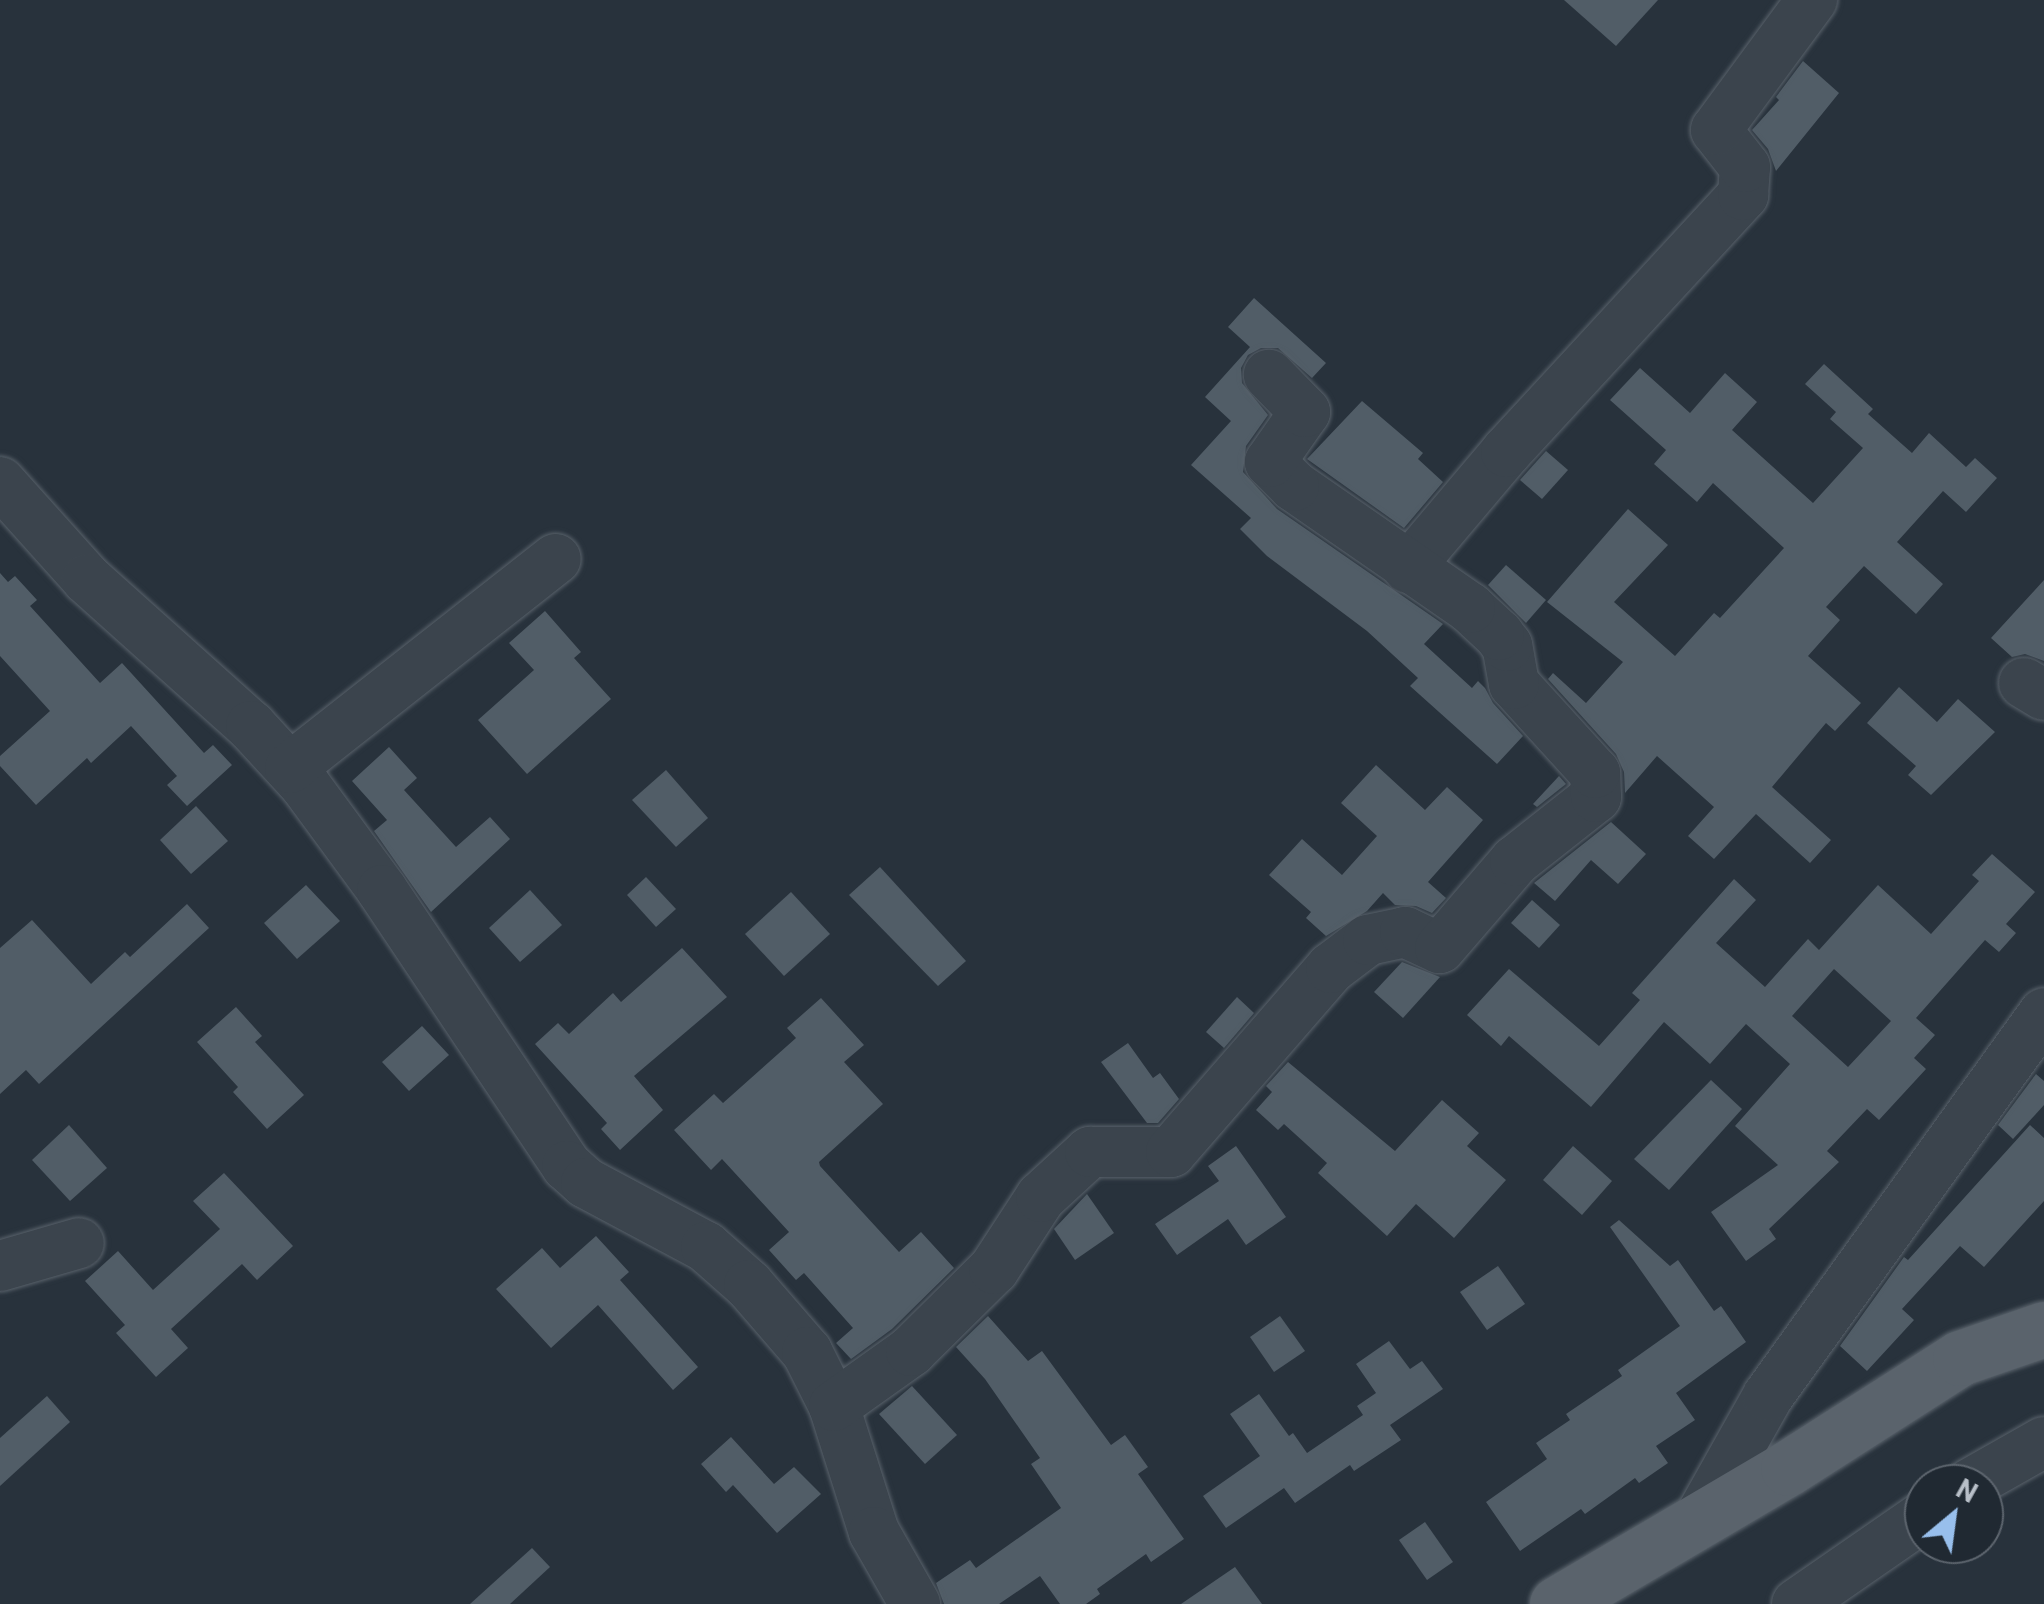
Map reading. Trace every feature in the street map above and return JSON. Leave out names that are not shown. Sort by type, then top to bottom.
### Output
[{"type":"main road","points":[[1557,1604],[1960,1358],[2044,1329]]},
{"type":"street","points":[[1408,568],[1506,452],[1742,195],[1745,167],[1716,130],[1812,0]]},
{"type":"street","points":[[834,1406],[911,1350],[994,1269],[1041,1198],[1090,1152],[1171,1152],[1331,968],[1368,940],[1406,932],[1440,948],[1515,861],[1596,796],[1595,773],[1514,684],[1507,646],[1499,635],[1470,608],[1294,486],[1270,462],[1306,412],[1268,376]]},
{"type":"street","points":[[0,482],[88,578],[252,726],[290,768],[382,890],[567,1166],[586,1183],[706,1247],[750,1285],[807,1352],[834,1406],[874,1532],[915,1604]]},
{"type":"street","points":[[290,768],[556,559]]},
{"type":"street","points":[[1699,1518],[1768,1396],[2044,1013]]},
{"type":"street","points":[[0,1266],[79,1243]]},
{"type":"street","points":[[2004,1465],[2044,1442]]},
{"type":"street","points":[[1797,1604],[1904,1530]]},
{"type":"building","points":[[1564,0],[1658,0],[1616,46]]},
{"type":"building","points":[[1803,61],[1839,93],[1776,171],[1768,149],[1752,130],[1779,100],[1776,97]]},
{"type":"building","points":[[1254,298],[1326,363],[1312,378],[1278,348],[1261,348],[1248,355],[1241,368],[1242,383],[1268,415],[1246,446],[1243,472],[1277,509],[1443,624],[1424,644],[1472,688],[1478,681],[1523,736],[1497,764],[1410,686],[1418,678],[1367,631],[1267,556],[1240,529],[1251,518],[1191,465],[1231,421],[1205,397],[1250,347],[1228,327]]},
{"type":"building","points":[[1824,364],[1873,409],[1868,414],[1912,453],[1929,433],[1966,467],[1975,458],[1997,478],[1966,512],[1943,491],[1897,542],[1943,584],[1916,614],[1864,566],[1826,607],[1840,620],[1808,656],[1861,703],[1835,731],[1826,723],[1772,787],[1831,840],[1810,863],[1756,814],[1714,859],[1688,836],[1714,807],[1657,756],[1625,793],[1624,772],[1616,754],[1548,679],[1553,673],[1586,703],[1623,662],[1547,602],[1628,509],[1668,545],[1614,602],[1675,656],[1714,613],[1720,618],[1784,548],[1713,483],[1697,502],[1654,464],[1666,450],[1610,400],[1640,368],[1690,413],[1725,373],[1757,402],[1732,430],[1813,503],[1863,448],[1830,419],[1836,412],[1805,384]]},
{"type":"building","points":[[1362,401],[1423,453],[1418,459],[1443,482],[1404,528],[1307,459]]},
{"type":"building","points":[[1546,451],[1568,470],[1542,499],[1520,480]]},
{"type":"building","points":[[1506,565],[1546,600],[1526,623],[1488,585]]},
{"type":"building","points":[[0,573],[8,582],[15,576],[37,600],[30,606],[100,683],[122,663],[204,753],[213,745],[232,765],[187,806],[167,785],[177,776],[131,726],[91,763],[87,758],[36,805],[0,766],[0,756],[50,711],[0,656]]},
{"type":"building","points":[[2044,580],[2044,661],[2025,654],[2012,657],[1991,638]]},
{"type":"building","points":[[545,611],[581,652],[574,658],[611,699],[527,774],[478,720],[534,670],[509,643]]},
{"type":"building","points":[[1899,687],[1937,722],[1958,699],[1995,732],[1931,795],[1908,775],[1916,766],[1867,723]]},
{"type":"building","points":[[389,747],[417,778],[404,790],[456,847],[490,817],[510,839],[431,912],[374,831],[387,820],[352,781]]},
{"type":"building","points":[[1376,765],[1425,810],[1447,787],[1483,820],[1428,882],[1446,898],[1432,913],[1416,906],[1395,905],[1383,893],[1367,911],[1326,936],[1306,918],[1311,912],[1269,875],[1302,839],[1342,875],[1377,836],[1341,803]]},
{"type":"building","points":[[666,770],[708,818],[676,847],[632,800]]},
{"type":"building","points":[[1559,776],[1566,784],[1537,807],[1533,804]]},
{"type":"building","points":[[196,806],[228,841],[191,874],[160,840]]},
{"type":"building","points":[[1611,822],[1646,854],[1618,884],[1591,860],[1555,901],[1534,883]]},
{"type":"building","points":[[1992,854],[2035,892],[2006,924],[2016,933],[1999,952],[1985,940],[1916,1018],[1935,1035],[1914,1058],[1926,1069],[1879,1120],[1867,1109],[1827,1151],[1839,1162],[1769,1229],[1776,1239],[1746,1261],[1711,1212],[1778,1165],[1735,1126],[1790,1064],[1746,1024],[1710,1064],[1664,1022],[1591,1107],[1509,1036],[1501,1046],[1467,1015],[1509,969],[1599,1046],[1640,1000],[1632,993],[1734,879],[1756,900],[1716,943],[1765,987],[1808,939],[1819,950],[1878,885],[1931,934],[1979,881],[1972,875]],"holes":[[[1834,969],[1891,1021],[1848,1067],[1792,1016]]]},
{"type":"building","points":[[880,867],[966,961],[938,986],[849,895]]},
{"type":"building","points":[[646,877],[676,909],[656,927],[627,895]]},
{"type":"building","points":[[306,885],[340,921],[297,959],[264,923]]},
{"type":"building","points":[[530,890],[562,925],[520,962],[489,928]]},
{"type":"building","points":[[791,892],[830,934],[784,976],[745,934]]},
{"type":"building","points":[[1532,900],[1560,925],[1539,948],[1511,923]]},
{"type":"building","points":[[187,904],[209,928],[39,1084],[26,1070],[0,1094],[0,948],[32,920],[91,984],[125,952],[130,957]]},
{"type":"building","points":[[682,948],[727,997],[634,1076],[663,1110],[620,1150],[601,1129],[607,1123],[535,1044],[558,1023],[569,1034],[613,993],[621,1002]]},
{"type":"building","points":[[1402,962],[1440,977],[1403,1018],[1374,992]]},
{"type":"building","points":[[1237,997],[1254,1013],[1224,1048],[1206,1032]]},
{"type":"building","points":[[821,998],[864,1045],[844,1062],[883,1104],[819,1162],[820,1166],[899,1252],[921,1232],[954,1268],[892,1329],[851,1359],[836,1343],[853,1328],[804,1273],[796,1280],[769,1250],[789,1232],[722,1159],[711,1170],[674,1130],[714,1094],[723,1103],[796,1038],[787,1028]]},
{"type":"building","points":[[236,1007],[262,1036],[255,1042],[304,1095],[267,1129],[233,1092],[238,1087],[197,1042]]},
{"type":"building","points":[[422,1026],[449,1055],[409,1091],[382,1062]]},
{"type":"building","points":[[1128,1043],[1153,1078],[1160,1073],[1179,1099],[1158,1123],[1147,1123],[1101,1062]]},
{"type":"building","points":[[1288,1062],[1395,1151],[1442,1100],[1479,1133],[1467,1146],[1506,1180],[1454,1238],[1416,1204],[1387,1236],[1318,1173],[1327,1163],[1284,1124],[1278,1130],[1256,1110],[1272,1092],[1266,1086]]},
{"type":"building","points":[[2036,1074],[2044,1081],[2044,1105],[2013,1139],[1998,1125]]},
{"type":"building","points":[[1711,1080],[1742,1109],[1669,1190],[1634,1159]]},
{"type":"building","points":[[69,1125],[107,1168],[70,1201],[32,1160]]},
{"type":"building","points":[[2030,1125],[2044,1138],[2044,1201],[1984,1267],[1960,1246],[1902,1309],[1914,1320],[1867,1371],[1840,1346],[1904,1257],[1908,1260]]},
{"type":"building","points":[[1236,1146],[1286,1217],[1246,1245],[1228,1219],[1177,1255],[1155,1224],[1219,1181],[1208,1166]]},
{"type":"building","points":[[1573,1146],[1612,1181],[1582,1215],[1543,1180]]},
{"type":"building","points":[[224,1173],[293,1246],[257,1280],[242,1264],[171,1329],[188,1348],[156,1377],[116,1333],[125,1325],[85,1281],[118,1251],[153,1290],[220,1229],[193,1201]]},
{"type":"building","points":[[1087,1194],[1114,1233],[1075,1260],[1054,1229]]},
{"type":"building","points":[[1619,1220],[1670,1266],[1678,1260],[1714,1311],[1721,1306],[1746,1342],[1676,1393],[1695,1420],[1656,1446],[1668,1463],[1639,1483],[1635,1478],[1585,1514],[1581,1509],[1520,1551],[1486,1502],[1547,1459],[1536,1443],[1570,1420],[1566,1414],[1622,1376],[1618,1370],[1680,1326],[1610,1227]]},
{"type":"building","points":[[596,1236],[629,1272],[620,1280],[698,1367],[673,1390],[598,1305],[551,1348],[496,1289],[542,1248],[560,1268]]},
{"type":"building","points":[[1498,1266],[1525,1304],[1487,1330],[1460,1292]]},
{"type":"building","points":[[988,1316],[1028,1361],[1042,1351],[1111,1445],[1125,1435],[1148,1467],[1138,1474],[1184,1539],[1151,1562],[1146,1554],[1097,1589],[1100,1594],[1086,1604],[1060,1604],[1040,1576],[999,1604],[944,1604],[936,1583],[970,1560],[976,1568],[1061,1508],[1031,1464],[1040,1458],[985,1379],[956,1347]]},
{"type":"building","points":[[1280,1316],[1305,1351],[1274,1372],[1250,1337]]},
{"type":"building","points":[[1389,1341],[1410,1369],[1422,1361],[1443,1389],[1390,1425],[1401,1440],[1354,1471],[1350,1465],[1295,1503],[1284,1488],[1226,1528],[1203,1496],[1260,1456],[1230,1414],[1259,1394],[1289,1436],[1293,1433],[1307,1453],[1363,1415],[1357,1406],[1376,1393],[1356,1364]]},
{"type":"building","points":[[912,1386],[957,1435],[925,1464],[879,1414]]},
{"type":"building","points":[[47,1396],[70,1422],[0,1486],[0,1438]]},
{"type":"building","points":[[731,1437],[774,1484],[794,1467],[821,1494],[777,1533],[733,1485],[726,1492],[701,1464]]},
{"type":"building","points":[[1425,1522],[1453,1562],[1427,1580],[1399,1540]]},
{"type":"building","points":[[532,1548],[550,1567],[510,1604],[470,1604]]},
{"type":"building","points":[[1235,1567],[1262,1604],[1181,1604]]}]
